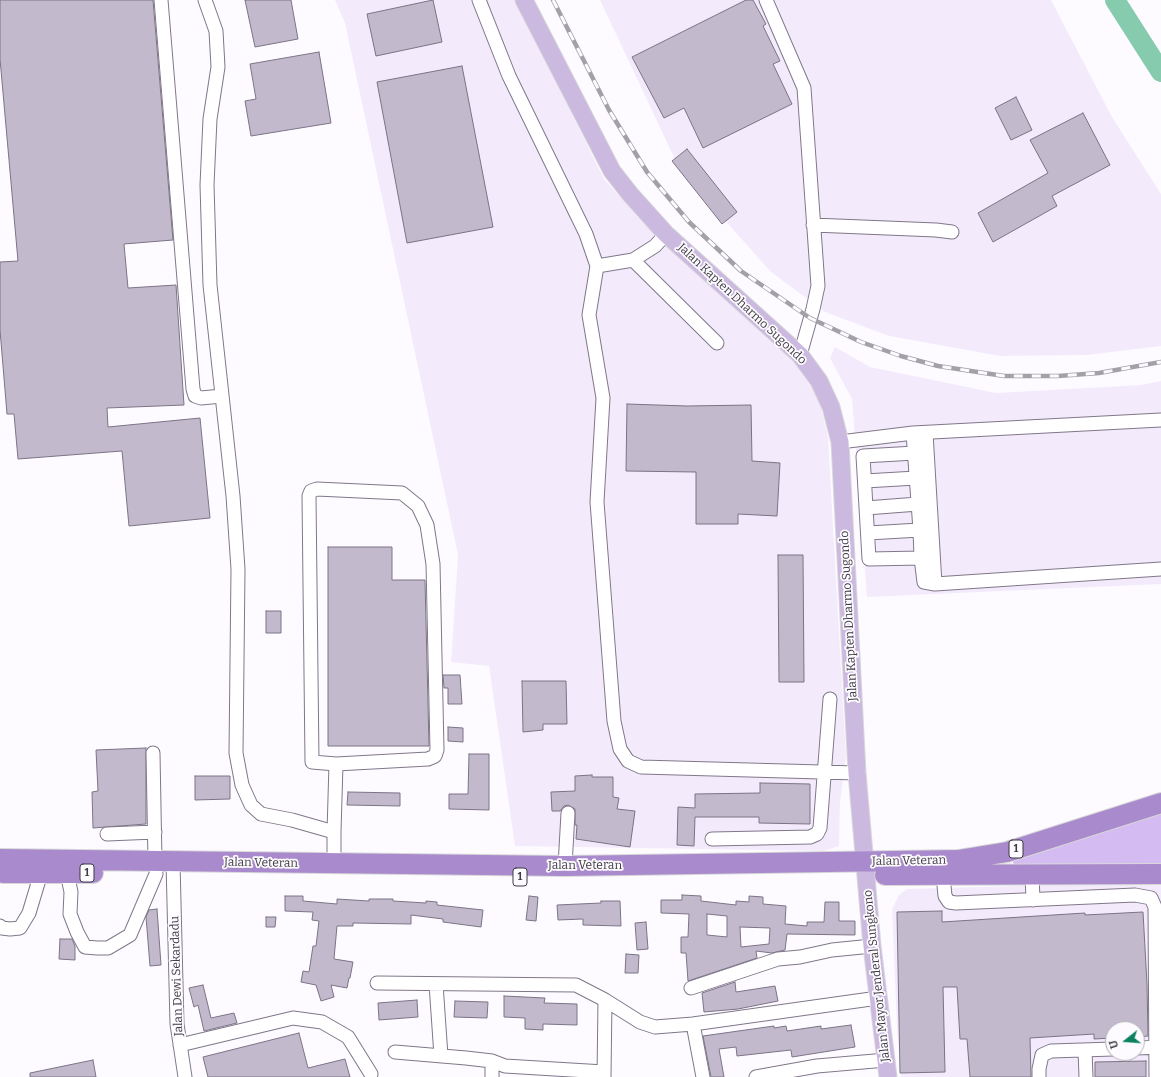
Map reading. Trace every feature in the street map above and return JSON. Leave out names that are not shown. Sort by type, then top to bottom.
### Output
[{"type":"highway","name":"Jalan Veteran","points":[[0,859],[364,877],[866,869],[958,860],[1007,852],[1161,803]]},
{"type":"highway","points":[[1007,852],[1009,874]]},
{"type":"highway","name":"Jalan Veteran","points":[[0,873],[67,873],[165,868],[334,864],[866,869],[944,875],[1161,874]]},
{"type":"main road","name":"Jalan Kapten Dharmo Sugondo","points":[[524,0],[612,171],[630,194],[666,234],[800,354],[819,381],[831,407],[840,442],[857,773],[866,869]]},
{"type":"main road","name":"Jalan Mayor Jenderal Sungkono","points":[[866,869],[872,946],[887,1069]]},
{"type":"street","points":[[161,0],[193,390],[195,396],[201,398],[222,396]]},
{"type":"street","points":[[205,0],[216,32],[217,60],[210,119],[207,185],[210,285],[233,496],[238,568],[236,753],[242,785],[251,805],[261,814],[292,820],[334,832]]},
{"type":"street","points":[[479,0],[509,76],[586,234],[597,266],[589,315],[603,398],[597,502],[614,721],[620,749],[628,761],[641,767],[857,773]]},
{"type":"street","points":[[766,0],[804,88],[818,286],[800,354]]},
{"type":"street","points":[[813,225],[952,232]]},
{"type":"street","points":[[597,266],[634,260],[655,246],[666,234]]},
{"type":"street","points":[[634,260],[717,343]]},
{"type":"street","points":[[840,442],[913,433],[1161,420]]},
{"type":"street","points":[[913,433],[921,558],[924,582],[935,584],[1161,569]]},
{"type":"street","points":[[926,433],[935,584]]},
{"type":"street","points":[[915,453],[863,456],[870,559],[921,558]]},
{"type":"street","points":[[865,481],[916,478]]},
{"type":"street","points":[[317,489],[402,493],[418,506],[427,525],[433,564],[437,750],[435,756],[428,759],[336,764],[316,763],[312,762],[310,758],[309,496],[311,490],[317,489]]},
{"type":"street","points":[[866,508],[918,504]]},
{"type":"street","points":[[868,533],[920,530]]},
{"type":"street","points":[[712,838],[810,837],[817,834],[820,828],[830,699]]},
{"type":"street","name":"Jalan Dewi Sekardadu","points":[[153,753],[155,832],[165,868],[177,1024],[184,1077]]},
{"type":"street","points":[[334,864],[336,764]]},
{"type":"street","points":[[565,866],[568,813]]},
{"type":"street","points":[[106,834],[155,832]]},
{"type":"street","points":[[67,873],[71,892],[70,914],[85,947],[108,948],[130,935],[165,868]]},
{"type":"street","points":[[0,926],[2,928],[10,929],[20,928],[29,914],[41,873]]},
{"type":"street","points":[[1032,874],[1033,900]]},
{"type":"street","points":[[944,875],[945,896],[949,902],[956,903],[1135,895],[1151,898],[1155,907],[1158,1047],[1156,1077]]},
{"type":"street","points":[[691,988],[778,959],[800,957],[832,950],[872,946]]},
{"type":"street","points":[[377,983],[576,985],[605,1000],[640,1022],[655,1027],[693,1024],[878,998]]},
{"type":"street","points":[[436,984],[441,1056]]},
{"type":"street","points":[[395,1052],[492,1061],[505,1066],[604,1075],[605,1000]]},
{"type":"street","points":[[180,1044],[293,1018],[322,1022],[348,1037],[371,1074]]},
{"type":"street","points":[[693,1024],[703,1077]]},
{"type":"street","points":[[1145,1048],[1158,1047]]},
{"type":"street","points":[[1039,1077],[1042,1055],[1051,1051],[1105,1049]]},
{"type":"street","points":[[1085,1050],[1086,1077]]},
{"type":"street","points":[[492,1061],[492,1077]]},
{"type":"street","points":[[756,1077],[818,1071],[887,1069]]},
{"type":"shaded area","points":[[335,0],[516,0],[604,179],[638,217],[763,328],[794,362],[819,398],[828,437],[846,757],[840,802],[839,846],[824,851],[515,846],[489,666],[451,662],[458,555],[345,23]]},
{"type":"shaded area","points":[[600,0],[1051,0],[1112,117],[1161,194],[1161,346],[1087,355],[1000,356],[889,336],[825,312],[771,272],[680,170]]},
{"type":"shaded area","points":[[835,347],[870,367],[996,393],[1141,385],[1161,381],[1161,584],[867,597],[852,399],[830,358]]},
{"type":"shaded area","points":[[1161,811],[1161,866],[1015,867],[1013,862],[1014,856]]},
{"type":"shaded area","points":[[1161,882],[1161,1077],[901,1077],[897,1027],[892,909],[899,895],[907,889]]},
{"type":"building","points":[[0,0],[153,0],[173,240],[124,244],[128,288],[176,285],[184,405],[107,408],[108,427],[200,418],[210,518],[129,526],[122,451],[18,459],[14,414],[7,414],[0,330],[0,262],[18,261],[0,59]]},
{"type":"building","points":[[245,0],[291,0],[298,39],[255,47]]},
{"type":"building","points":[[433,0],[442,42],[376,56],[367,14]]},
{"type":"building","points":[[746,0],[753,0],[766,24],[763,26],[780,61],[773,64],[792,104],[703,148],[684,108],[664,118],[632,57]]},
{"type":"building","points":[[319,52],[331,123],[251,136],[245,101],[256,99],[250,64]]},
{"type":"building","points":[[462,66],[493,227],[407,243],[377,82]]},
{"type":"building","points":[[1016,97],[1032,130],[1011,140],[995,108]]},
{"type":"building","points":[[1083,113],[1110,165],[1052,196],[1057,206],[993,242],[978,213],[1048,173],[1030,140]]},
{"type":"building","points":[[687,149],[737,212],[722,224],[672,161]]},
{"type":"building","points":[[627,404],[687,406],[751,405],[752,461],[780,463],[777,516],[738,514],[738,524],[696,524],[696,472],[626,471]]},
{"type":"building","points":[[328,547],[392,547],[392,580],[425,580],[429,746],[328,746]]},
{"type":"building","points":[[778,555],[803,555],[804,682],[779,682]]},
{"type":"building","points":[[266,611],[281,611],[281,633],[266,633]]},
{"type":"building","points":[[443,675],[460,675],[462,704],[448,704],[448,688],[444,688]]},
{"type":"building","points":[[522,681],[566,681],[567,724],[543,724],[543,730],[523,732]]},
{"type":"building","points":[[448,727],[463,728],[463,742],[448,741]]},
{"type":"building","points":[[146,748],[146,824],[93,828],[92,792],[98,791],[96,750]]},
{"type":"building","points":[[469,754],[489,754],[489,810],[449,809],[449,794],[468,794]]},
{"type":"building","points":[[592,775],[592,777],[613,777],[613,797],[619,798],[617,809],[635,811],[630,847],[576,839],[577,825],[575,825],[575,809],[568,805],[564,806],[560,811],[552,811],[551,792],[575,791],[575,776]]},
{"type":"building","points":[[195,776],[230,776],[230,799],[195,800]]},
{"type":"building","points":[[760,783],[810,784],[810,824],[759,823],[759,817],[695,817],[694,846],[677,845],[678,807],[695,808],[695,794],[760,793]]},
{"type":"building","points":[[348,792],[400,793],[400,806],[347,805]]},
{"type":"building","points":[[682,895],[701,896],[701,901],[736,905],[736,901],[749,902],[749,896],[763,897],[763,904],[786,906],[785,924],[807,926],[807,922],[824,922],[825,902],[839,902],[839,921],[855,921],[855,935],[787,934],[785,950],[772,953],[756,951],[757,958],[688,981],[686,953],[681,953],[681,937],[688,937],[689,914],[661,913],[661,900],[682,900]],"holes":[[[707,914],[727,916],[727,937],[707,935]],[[740,927],[770,928],[769,944],[741,947]]]},
{"type":"building","points":[[285,896],[303,896],[303,901],[337,904],[337,899],[369,901],[369,899],[393,899],[393,901],[426,903],[426,901],[437,902],[437,905],[483,910],[481,927],[443,922],[443,919],[411,915],[411,924],[353,923],[353,926],[337,926],[334,959],[353,962],[350,978],[347,988],[331,985],[334,997],[321,1001],[316,985],[301,982],[303,971],[309,972],[313,946],[316,946],[319,921],[312,920],[313,912],[285,911]]},
{"type":"building","points":[[529,896],[538,897],[536,921],[526,920]]},
{"type":"building","points":[[601,901],[620,901],[621,926],[583,925],[583,919],[558,920],[557,905],[601,903]]},
{"type":"building","points":[[157,909],[161,965],[150,966],[146,917],[149,910]]},
{"type":"building","points":[[942,911],[942,922],[1085,913],[1085,915],[1143,912],[1148,1036],[1145,1036],[1145,1021],[1105,1021],[1105,1038],[1094,1039],[1094,1034],[1030,1038],[1031,1077],[970,1077],[967,1039],[960,1039],[957,987],[943,987],[945,1072],[900,1073],[897,912]]},
{"type":"building","points":[[266,917],[276,917],[275,927],[266,927]]},
{"type":"building","points":[[646,922],[648,949],[637,950],[635,923]]},
{"type":"building","points":[[60,939],[72,939],[75,946],[75,960],[59,959]]},
{"type":"building","points":[[626,954],[639,955],[638,973],[625,973]]},
{"type":"building","points":[[735,982],[736,992],[775,986],[778,1001],[738,1009],[704,1012],[702,993]]},
{"type":"building","points":[[203,985],[211,1018],[234,1013],[237,1023],[204,1031],[198,1005],[194,1007],[189,988]]},
{"type":"building","points":[[504,996],[545,998],[544,1003],[577,1004],[577,1025],[543,1024],[543,1030],[525,1029],[525,1018],[504,1017]]},
{"type":"building","points":[[417,1000],[418,1017],[379,1020],[378,1003]]},
{"type":"building","points":[[455,1001],[488,1002],[487,1018],[454,1017]]},
{"type":"building","points":[[851,1025],[855,1047],[792,1057],[791,1050],[737,1056],[736,1047],[719,1049],[724,1077],[711,1077],[703,1036],[774,1026],[774,1028],[786,1026],[787,1031],[821,1026],[821,1029]]},
{"type":"building","points":[[299,1033],[308,1068],[345,1059],[350,1077],[208,1077],[203,1057]]},
{"type":"building","points":[[93,1060],[96,1077],[30,1077],[30,1073]]},
{"type":"building","points":[[1146,1061],[1146,1077],[1095,1077],[1095,1062]]},
{"type":"waterway","points":[[1115,0],[1161,72]]},
{"type":"railway","points":[[553,0],[609,110],[647,172],[689,222],[741,271],[810,318],[861,342],[901,356],[938,366],[1004,376],[1058,376],[1099,373],[1161,362]]}]
